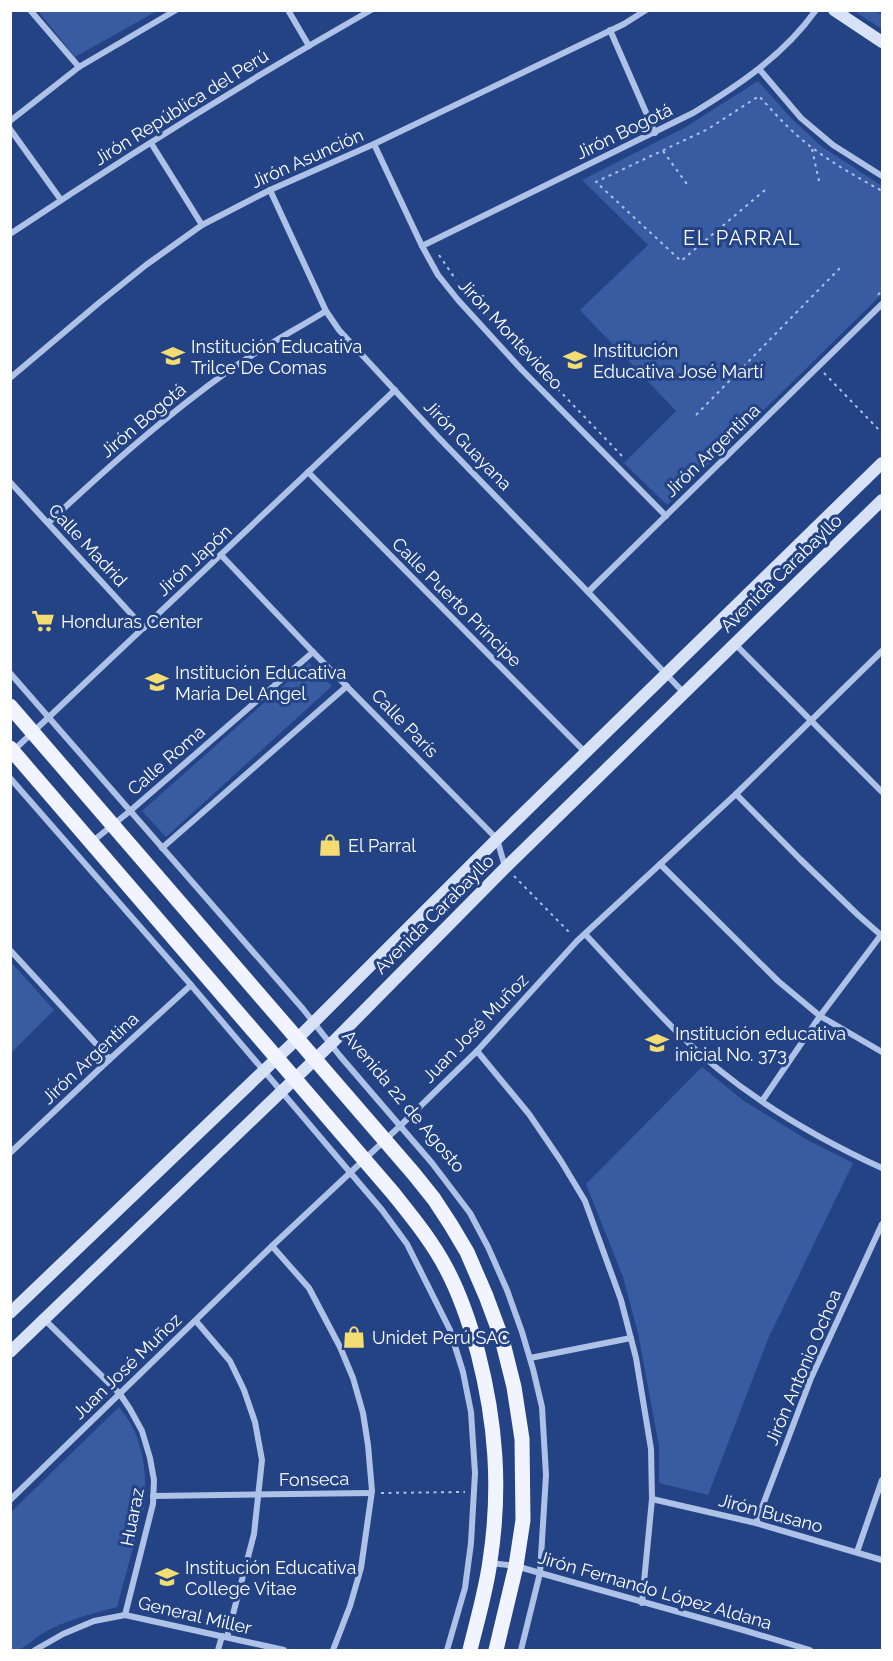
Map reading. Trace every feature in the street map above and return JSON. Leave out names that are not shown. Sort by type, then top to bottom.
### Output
[{"type":"main road","points":[[834,10],[882,42]]},
{"type":"main road","name":"Avenida Carabayllo","points":[[10,1313],[314,1023],[585,752],[882,463]]},
{"type":"main road","name":"Avenida Carabayllo","points":[[10,1352],[330,1044],[506,867],[882,500]]},
{"type":"main road","points":[[10,706],[434,1198],[467,1252],[502,1339],[514,1388],[522,1439],[523,1520],[516,1566],[496,1650]]},
{"type":"main road","points":[[12,750],[412,1216],[446,1268],[461,1300],[486,1384],[493,1424],[496,1467],[496,1506],[490,1563],[470,1650]]},
{"type":"street","points":[[30,10],[79,67]]},
{"type":"street","points":[[10,121],[79,67],[176,10]]},
{"type":"street","points":[[288,10],[309,46]]},
{"type":"street","name":"Jirón República del Perú","points":[[10,234],[151,143],[371,10]]},
{"type":"street","name":"Jirón Asunción","points":[[10,378],[100,302],[202,225],[270,190],[374,144],[624,24],[646,10]]},
{"type":"street","name":"Jirón Bogotá","points":[[422,246],[693,113],[760,70],[804,27],[816,10]]},
{"type":"street","points":[[610,30],[655,133]]},
{"type":"street","points":[[760,70],[801,118],[833,145],[882,176]]},
{"type":"street","points":[[10,129],[61,200]]},
{"type":"street","points":[[151,143],[202,225]]},
{"type":"street","name":"Jirón Montevideo","points":[[374,144],[438,275],[522,370],[666,516]]},
{"type":"street","name":"Jirón Guayana","points":[[270,190],[326,311],[339,330],[438,437],[684,693]]},
{"type":"street","name":"Jirón Argentina","points":[[588,592],[882,304]]},
{"type":"street","name":"Jirón Bogotá","points":[[48,523],[131,447],[191,398],[234,367],[326,311]]},
{"type":"street","name":"Jirón Japón","points":[[12,750],[49,718],[395,390]]},
{"type":"street","name":"Calle Puerto Principe","points":[[308,472],[585,752]]},
{"type":"street","name":"Calle Madrid","points":[[10,482],[144,628]]},
{"type":"street","name":"Calle París","points":[[221,555],[497,839],[506,867]]},
{"type":"street","points":[[735,644],[882,792]]},
{"type":"street","name":"Juan José Muñoz","points":[[10,1500],[477,1051],[577,940],[736,794],[882,651]]},
{"type":"street","name":"Calle Roma","points":[[92,841],[130,811],[313,652]]},
{"type":"street","name":"Avenida 22 de Agosto","points":[[10,673],[314,1023],[432,1163],[474,1222],[488,1246],[507,1290],[530,1358],[542,1407],[546,1474],[540,1573],[521,1650]]},
{"type":"street","points":[[162,848],[347,686]]},
{"type":"street","points":[[10,778],[191,985],[382,1210],[407,1245],[450,1330],[463,1372],[471,1413],[475,1473],[471,1543],[465,1588],[447,1650]]},
{"type":"street","points":[[736,794],[800,859],[882,936],[820,1016],[762,1101]]},
{"type":"street","points":[[660,864],[778,981],[820,1016],[882,1052]]},
{"type":"street","points":[[585,934],[679,1034],[715,1066],[773,1109],[837,1146],[882,1168]]},
{"type":"street","points":[[10,951],[110,1059]]},
{"type":"street","name":"Jirón Argentina","points":[[10,1154],[191,985]]},
{"type":"street","points":[[477,1051],[529,1114],[585,1201],[621,1300],[631,1338],[651,1449],[652,1499],[642,1602]]},
{"type":"street","name":"Jirón Antonio Ochoa","points":[[756,1523],[811,1377],[882,1224]]},
{"type":"street","points":[[272,1246],[309,1288],[340,1347],[353,1378],[363,1413],[368,1445],[371,1493],[361,1568],[350,1606],[333,1650]]},
{"type":"street","name":"Huaraz","points":[[44,1319],[120,1394],[142,1431],[150,1458],[154,1480],[151,1514],[125,1614]]},
{"type":"street","points":[[196,1321],[230,1361],[244,1390],[255,1422],[262,1460],[254,1534],[225,1636],[218,1650]]},
{"type":"street","points":[[530,1358],[631,1338]]},
{"type":"street","points":[[857,1552],[882,1480]]},
{"type":"street","name":"Fonseca","points":[[153,1496],[371,1493]]},
{"type":"street","name":"Jirón Busano","points":[[652,1499],[756,1523],[882,1560]]},
{"type":"street","name":"Jirón Fernando López Aldana","points":[[490,1563],[516,1566],[810,1650]]},
{"type":"street","name":"General Miller","points":[[35,1650],[63,1634],[94,1621],[125,1614],[284,1650]]},
{"type":"path","points":[[765,190],[681,261],[596,182],[708,129],[759,96],[790,129],[812,148],[882,191]]},
{"type":"path","points":[[812,148],[819,181]]},
{"type":"path","points":[[663,151],[689,187]]},
{"type":"path","points":[[439,255],[456,281]]},
{"type":"path","points":[[696,415],[840,268]]},
{"type":"path","points":[[484,313],[628,463]]},
{"type":"path","points":[[818,367],[882,433]]},
{"type":"path","points":[[506,867],[577,940]]},
{"type":"path","name":"Fonseca","points":[[371,1493],[474,1492]]},
{"type":"shaded area","points":[[38,11],[157,11],[75,57]]},
{"type":"shaded area","points":[[854,11],[875,11],[882,15],[882,29]]},
{"type":"shaded area","points":[[758,81],[791,118],[821,146],[882,186],[882,294],[667,505],[624,463],[676,411],[580,310],[648,245],[582,180],[684,128]]},
{"type":"shaded area","points":[[309,663],[332,686],[166,837],[142,811]]},
{"type":"shaded area","points":[[10,961],[54,1010],[11,1053],[10,1053]]},
{"type":"shaded area","points":[[702,1067],[744,1101],[809,1141],[853,1163],[768,1339],[708,1495],[659,1483],[659,1446],[638,1333],[623,1277],[586,1184]]},
{"type":"shaded area","points":[[119,1407],[127,1417],[138,1440],[144,1464],[145,1503],[117,1607],[67,1622],[40,1635],[23,1648],[11,1650],[11,1512]]},
{"type":"place","name":"Institución Educativa Trilce De Comas","points":[[173,356]]},
{"type":"place","name":"Institución Educativa José Martí","points":[[575,360]]},
{"type":"place","name":"Honduras Center","points":[[43,621]]},
{"type":"place","name":"Institución Educativa Maria Del Angel","points":[[157,682]]},
{"type":"place","name":"El Parral","points":[[330,845]]},
{"type":"place","name":"Institución educativa inicial No. 373","points":[[657,1043]]},
{"type":"place","name":"Unidet Perú SAC","points":[[354,1337]]},
{"type":"place","name":"Institución Educativa College Vitae","points":[[167,1577]]},
{"type":"district","name":"EL PARRAL","points":[[742,238]]}]
